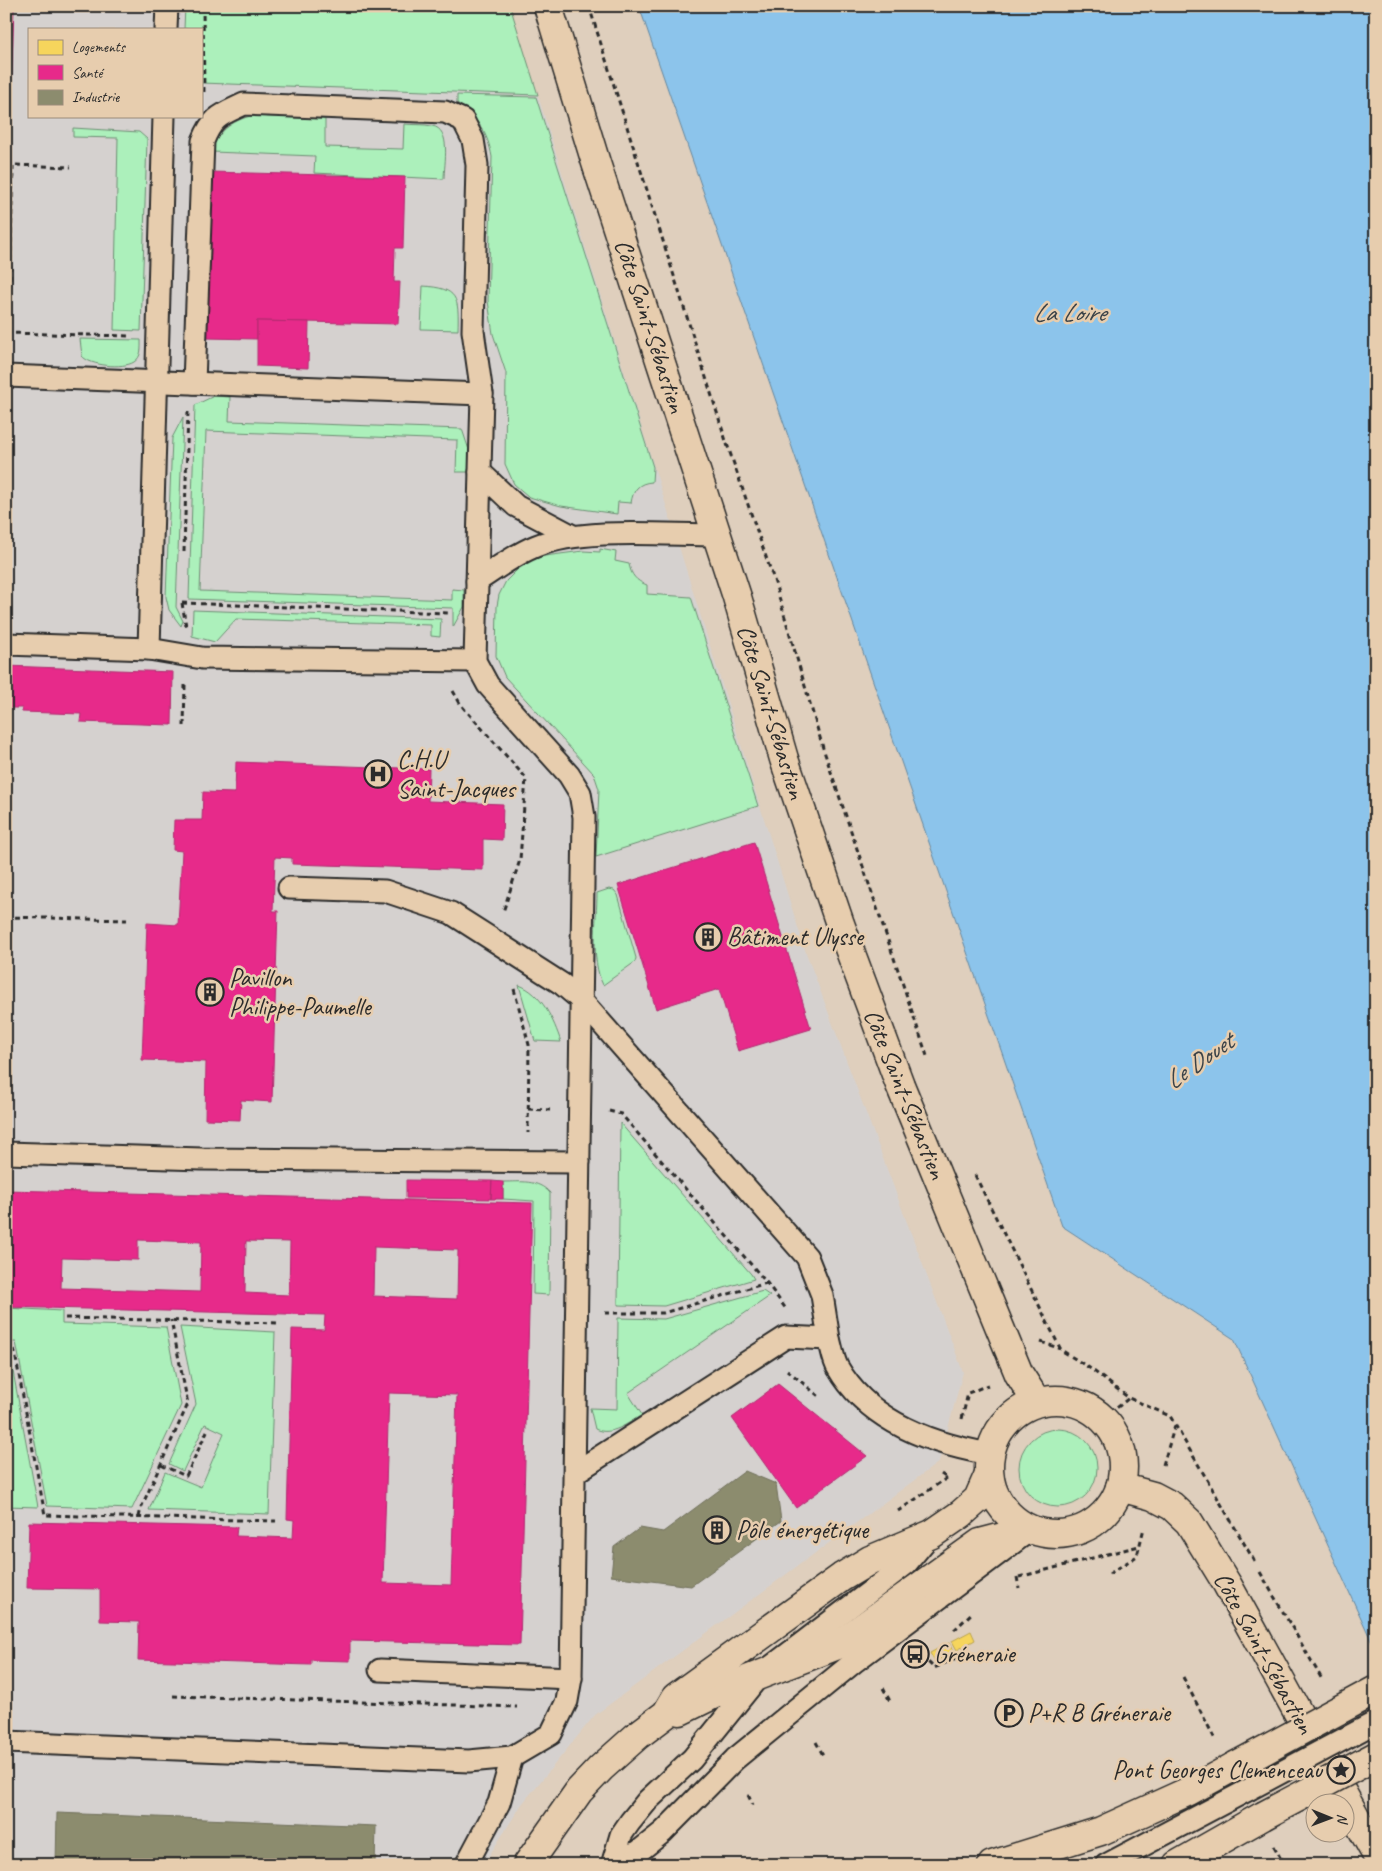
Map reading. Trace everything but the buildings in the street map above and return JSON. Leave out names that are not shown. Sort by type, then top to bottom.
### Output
[{"type":"main road","name":"Côte Saint-Sébastien","points":[[548,6],[596,163],[717,535],[784,759],[840,924],[900,1085],[1000,1328],[1019,1374],[1037,1402]]},
{"type":"main road","points":[[527,1865],[580,1791],[601,1768],[638,1735],[666,1714],[676,1697],[842,1577],[870,1560],[932,1534],[961,1514],[978,1498],[997,1433],[1006,1421],[1017,1412],[1037,1402],[1054,1399],[1072,1402],[1088,1408],[1103,1419],[1114,1433],[1121,1451],[1123,1469],[1120,1487],[1103,1516],[1085,1528],[1052,1535],[1030,1530],[1005,1512],[994,1494],[989,1464]]},
{"type":"main road","name":"Côte Saint-Sébastien","points":[[1120,1487],[1153,1496],[1172,1506],[1189,1522],[1227,1584],[1376,1854]]},
{"type":"main road","points":[[666,1714],[684,1711],[707,1697],[838,1645],[980,1543],[1030,1530]]},
{"type":"main road","points":[[992,1865],[1101,1831],[1189,1792],[1376,1690]]},
{"type":"main road","points":[[1177,1865],[1263,1816],[1376,1756]]},
{"type":"lane","points":[[166,28],[167,6]]},
{"type":"lane","points":[[6,1742],[469,1761],[512,1757],[551,1734],[567,1700],[571,1678],[576,1472],[584,817],[580,793],[570,775],[488,685],[475,662],[482,394],[473,331],[477,165],[472,140],[463,120],[445,112],[244,104],[210,123],[203,141],[190,383]]},
{"type":"lane","points":[[149,648],[164,118]]},
{"type":"lane","points":[[6,376],[482,394]]},
{"type":"lane","points":[[480,472],[516,506],[571,535]]},
{"type":"lane","points":[[477,581],[520,553],[571,535],[717,535]]},
{"type":"lane","points":[[6,644],[149,648],[202,658],[446,660],[475,662]]},
{"type":"lane","points":[[290,888],[385,891],[451,913],[562,984],[582,1000],[807,1257],[822,1295],[829,1339],[837,1367],[850,1386],[880,1412],[915,1435],[954,1448],[989,1464]]},
{"type":"lane","points":[[6,1153],[202,1159],[579,1162]]},
{"type":"lane","points":[[576,1472],[784,1338],[801,1336],[829,1339]]},
{"type":"lane","points":[[614,1862],[638,1852],[657,1837],[735,1759],[854,1662],[1030,1530]]},
{"type":"lane","points":[[614,1862],[621,1835],[630,1822],[648,1800],[692,1759],[759,1676],[906,1564],[932,1534]]},
{"type":"lane","points":[[380,1670],[571,1678]]},
{"type":"lane","points":[[1106,1865],[1376,1722]]},
{"type":"lane","points":[[466,1865],[499,1803],[512,1757]]},
{"type":"path","points":[[202,6],[204,115],[210,123]]},
{"type":"path","name":"Côte Saint-Sébastien","points":[[589,6],[726,440],[775,583],[823,748],[929,1065]]},
{"type":"path","points":[[71,167],[14,165],[8,333],[157,336]]},
{"type":"path","points":[[184,554],[190,383]]},
{"type":"path","points":[[182,593],[186,620],[184,726]]},
{"type":"path","points":[[182,603],[448,612],[446,660],[449,686],[462,705],[526,778],[520,860],[501,918],[510,978],[527,1033],[528,1162]]},
{"type":"path","points":[[6,917],[127,920]]},
{"type":"path","points":[[528,1109],[616,1111],[621,1114],[767,1283],[788,1312],[779,1363],[824,1400]]},
{"type":"path","name":"Côte Saint-Sébastien","points":[[974,1174],[1061,1350]]},
{"type":"path","points":[[577,1312],[663,1313],[767,1283]]},
{"type":"path","points":[[65,1318],[280,1323]]},
{"type":"path","points":[[139,1517],[188,1404],[171,1320]]},
{"type":"path","points":[[6,1348],[14,1348],[45,1515],[276,1521]]},
{"type":"path","points":[[1103,1419],[1129,1398]]},
{"type":"path","points":[[161,1465],[186,1476],[208,1429]]},
{"type":"path","points":[[936,1471],[947,1478]]},
{"type":"path","points":[[1012,1579],[1139,1546],[1137,1556],[1109,1574]]},
{"type":"path","points":[[1017,1577],[1019,1588]]},
{"type":"path","points":[[954,1630],[974,1611]]},
{"type":"path","points":[[922,1656],[934,1668],[961,1656]]},
{"type":"path","points":[[173,1696],[518,1707],[537,1702],[543,1691],[546,1676]]},
{"type":"path","points":[[1183,1677],[1232,1767]]},
{"type":"path","points":[[883,1688],[891,1703]]},
{"type":"path","points":[[816,1742],[823,1755]]},
{"type":"path","points":[[748,1795],[753,1805]]},
{"type":"shaded area","name":"C.H.U Saint-Jacques","points":[[6,6],[510,6],[805,950],[963,1372],[939,1462],[595,1715],[522,1804],[483,1865],[6,1865]]},
{"type":"green space","points":[[185,6],[510,6],[538,95],[202,83],[202,28],[184,28]]},
{"type":"green space","points":[[457,95],[536,97],[653,467],[652,482],[637,488],[631,503],[618,502],[617,514],[561,506],[529,497],[514,484],[505,464],[506,373],[493,334],[488,301],[492,157],[488,140],[476,120],[457,103]]},
{"type":"green space","points":[[251,116],[325,119],[325,147],[403,149],[404,124],[432,126],[442,133],[445,140],[444,179],[314,173],[315,156],[212,152],[217,139],[226,128]]},
{"type":"green space","points":[[73,128],[139,132],[147,139],[141,331],[114,330],[118,138],[73,137]]},
{"type":"green space","points":[[423,286],[443,289],[450,292],[454,297],[458,310],[458,330],[421,329]]},
{"type":"green space","points":[[80,339],[141,340],[140,352],[137,360],[129,364],[115,366],[99,364],[82,356]]},
{"type":"green space","points":[[214,396],[230,397],[229,421],[462,429],[469,450],[469,472],[456,472],[457,440],[206,431],[200,591],[452,600],[452,589],[464,590],[464,607],[453,627],[453,608],[189,599],[195,405]]},
{"type":"green space","points":[[183,417],[176,607],[183,621],[181,626],[169,610],[166,597],[172,438]]},
{"type":"green space","points":[[600,549],[616,552],[615,561],[629,564],[635,577],[647,585],[647,594],[691,597],[758,806],[596,857],[599,789],[594,774],[505,677],[496,656],[497,606],[499,595],[506,581],[522,565],[537,557],[583,551],[600,552]]},
{"type":"green space","points":[[193,610],[441,619],[440,637],[431,636],[431,625],[236,619],[215,642],[192,636]]},
{"type":"green space","points":[[609,889],[614,890],[618,895],[636,958],[635,962],[603,985],[599,975],[595,952],[597,893]]},
{"type":"green space","points":[[519,985],[534,994],[541,1001],[555,1025],[561,1042],[535,1041]]},
{"type":"green space","points":[[620,1123],[754,1279],[664,1306],[618,1305]]},
{"type":"green space","points":[[503,1182],[534,1183],[550,1193],[549,1295],[533,1294],[534,1201],[503,1199]]},
{"type":"green space","points":[[763,1291],[770,1296],[628,1393],[642,1415],[613,1430],[601,1431],[595,1429],[590,1408],[617,1409],[618,1318],[664,1319]]},
{"type":"green space","points":[[6,1308],[62,1311],[62,1324],[166,1327],[181,1405],[132,1509],[47,1506],[16,1342],[6,1342]]},
{"type":"green space","points":[[180,1327],[275,1332],[269,1514],[149,1510],[165,1472],[201,1487],[224,1433],[205,1424],[183,1471],[169,1464],[196,1404]]},
{"type":"green space","points":[[6,1355],[10,1355],[38,1507],[6,1506]]},
{"type":"green space","points":[[1058,1429],[1073,1432],[1086,1440],[1094,1453],[1097,1468],[1094,1483],[1086,1496],[1073,1504],[1058,1507],[1043,1504],[1030,1496],[1022,1483],[1019,1468],[1022,1453],[1030,1440],[1043,1432]]},
{"type":"water","name":"La Loire","points":[[639,6],[1376,6],[1376,1651],[1234,1339],[1062,1226]]},
{"type":"place","name":"C.H.U Saint-Jacques","points":[[378,774]]},
{"type":"place","name":"Bâtiment Ulysse","points":[[708,937]]},
{"type":"place","name":"Pavillon Philippe-Paumelle","points":[[210,992]]},
{"type":"place","name":"Pôle énergétique","points":[[717,1530]]},
{"type":"place","name":"Gréneraie","points":[[915,1654]]},
{"type":"place","name":"P+R B Gréneraie","points":[[1009,1713]]},
{"type":"place","name":"Pont Georges Clemenceau","points":[[1341,1770]]},
{"type":"water label","name":"Le Douet","points":[[1199,1061]]}]
